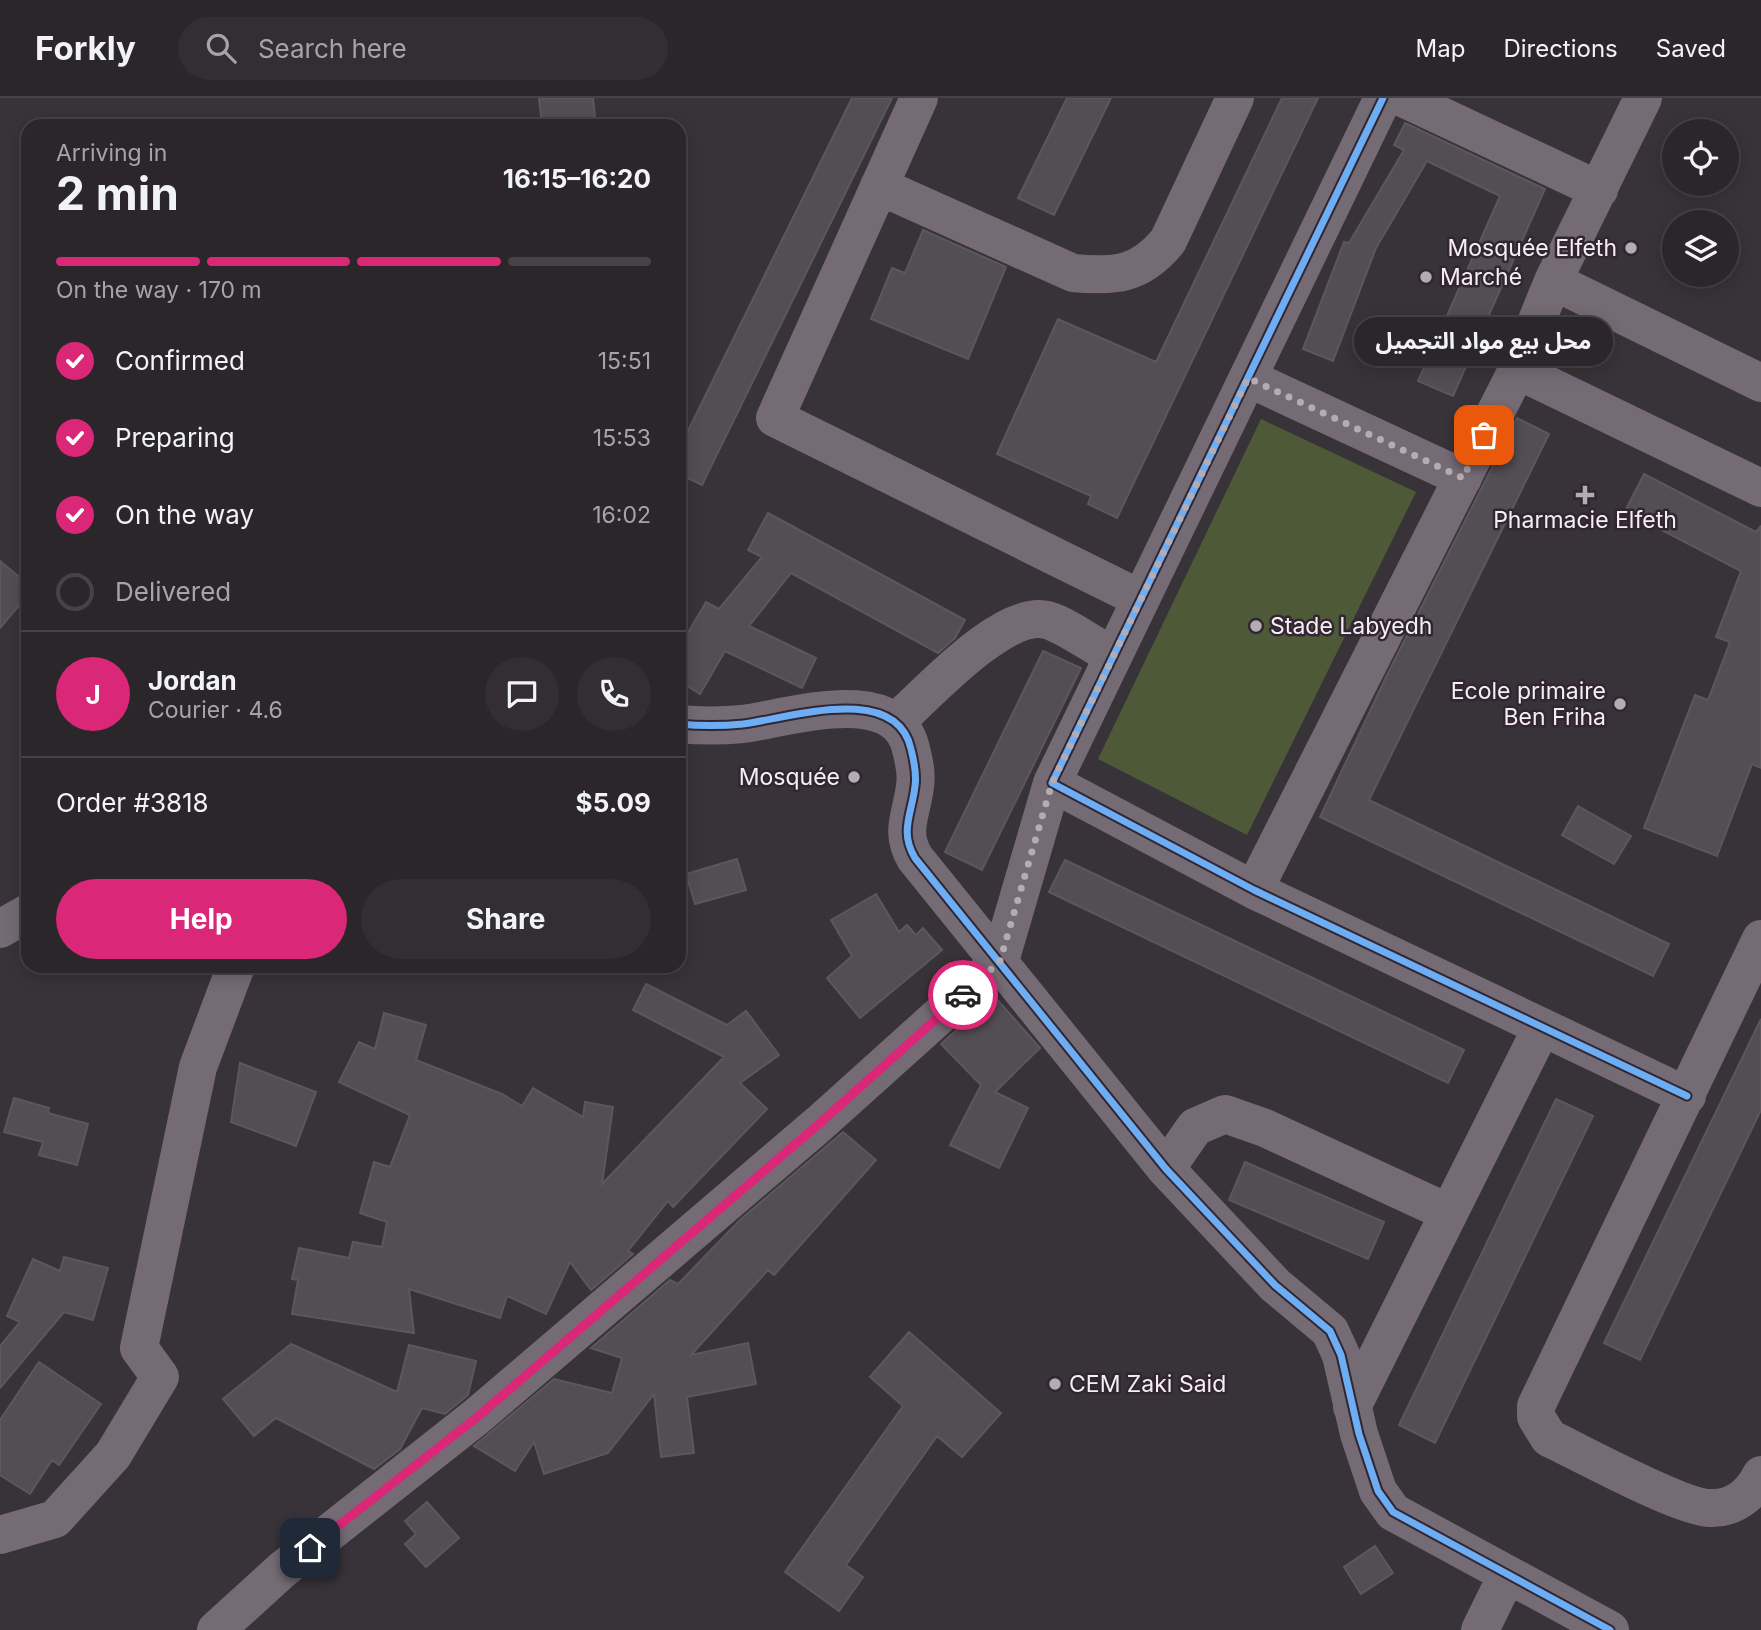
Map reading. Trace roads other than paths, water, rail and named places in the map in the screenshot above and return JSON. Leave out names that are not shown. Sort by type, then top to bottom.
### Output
[{"type":"street","points":[[919,98],[775,418],[1141,599]]},
{"type":"street","points":[[879,187],[1073,273],[1101,276],[1130,271],[1153,259],[1168,242],[1236,98]]},
{"type":"street","points":[[216,1630],[282,1570],[476,1418],[820,1123],[1000,961],[1052,783],[1383,98]]},
{"type":"street","points":[[1403,98],[1599,190]]},
{"type":"street","points":[[1254,890],[1517,370],[1553,281],[1643,98]]},
{"type":"street","points":[[1553,281],[1761,383]]},
{"type":"street","points":[[1517,370],[1761,488]]},
{"type":"street","points":[[1248,378],[1463,478]]},
{"type":"street","points":[[896,722],[996,633],[1021,621],[1047,620],[1113,656]]},
{"type":"street","points":[[686,725],[742,724],[849,708],[874,712],[896,722],[909,738],[915,764],[915,786],[906,833],[908,846],[1166,1169],[1275,1285],[1330,1332],[1348,1377],[1352,1407],[1378,1491],[1393,1512],[1611,1630]]},
{"type":"street","points":[[1052,783],[1254,890],[1687,1096]]},
{"type":"street","points":[[0,929],[21,917]]},
{"type":"street","points":[[1761,939],[1687,1096],[1539,1395],[1536,1417],[1549,1437],[1697,1507],[1728,1506],[1754,1488],[1761,1475]]},
{"type":"street","points":[[0,1535],[55,1519],[113,1455],[160,1377],[139,1348],[198,1067],[233,973]]},
{"type":"street","points":[[1352,1407],[1542,1027]]},
{"type":"street","points":[[1166,1169],[1195,1127],[1225,1114],[1265,1128],[1449,1213]]},
{"type":"street","points":[[1480,1630],[1507,1575]]},
{"type":"place","name":"Mosquée Elfeth","points":[[1631,248]]},
{"type":"place","name":"Marché","points":[[1426,277]]},
{"type":"place","name":"محل بيع مواد التجميل","points":[[1484,435]]},
{"type":"place","name":"Pharmacie Elfeth","points":[[1585,495]]},
{"type":"place","name":"Stade Labyedh","points":[[1256,626]]},
{"type":"place","name":"Ecole primaire Ben Friha","points":[[1620,704]]},
{"type":"place","name":"Mosquée","points":[[854,777]]},
{"type":"place","name":"CEM Zaki Said","points":[[1055,1384]]}]
